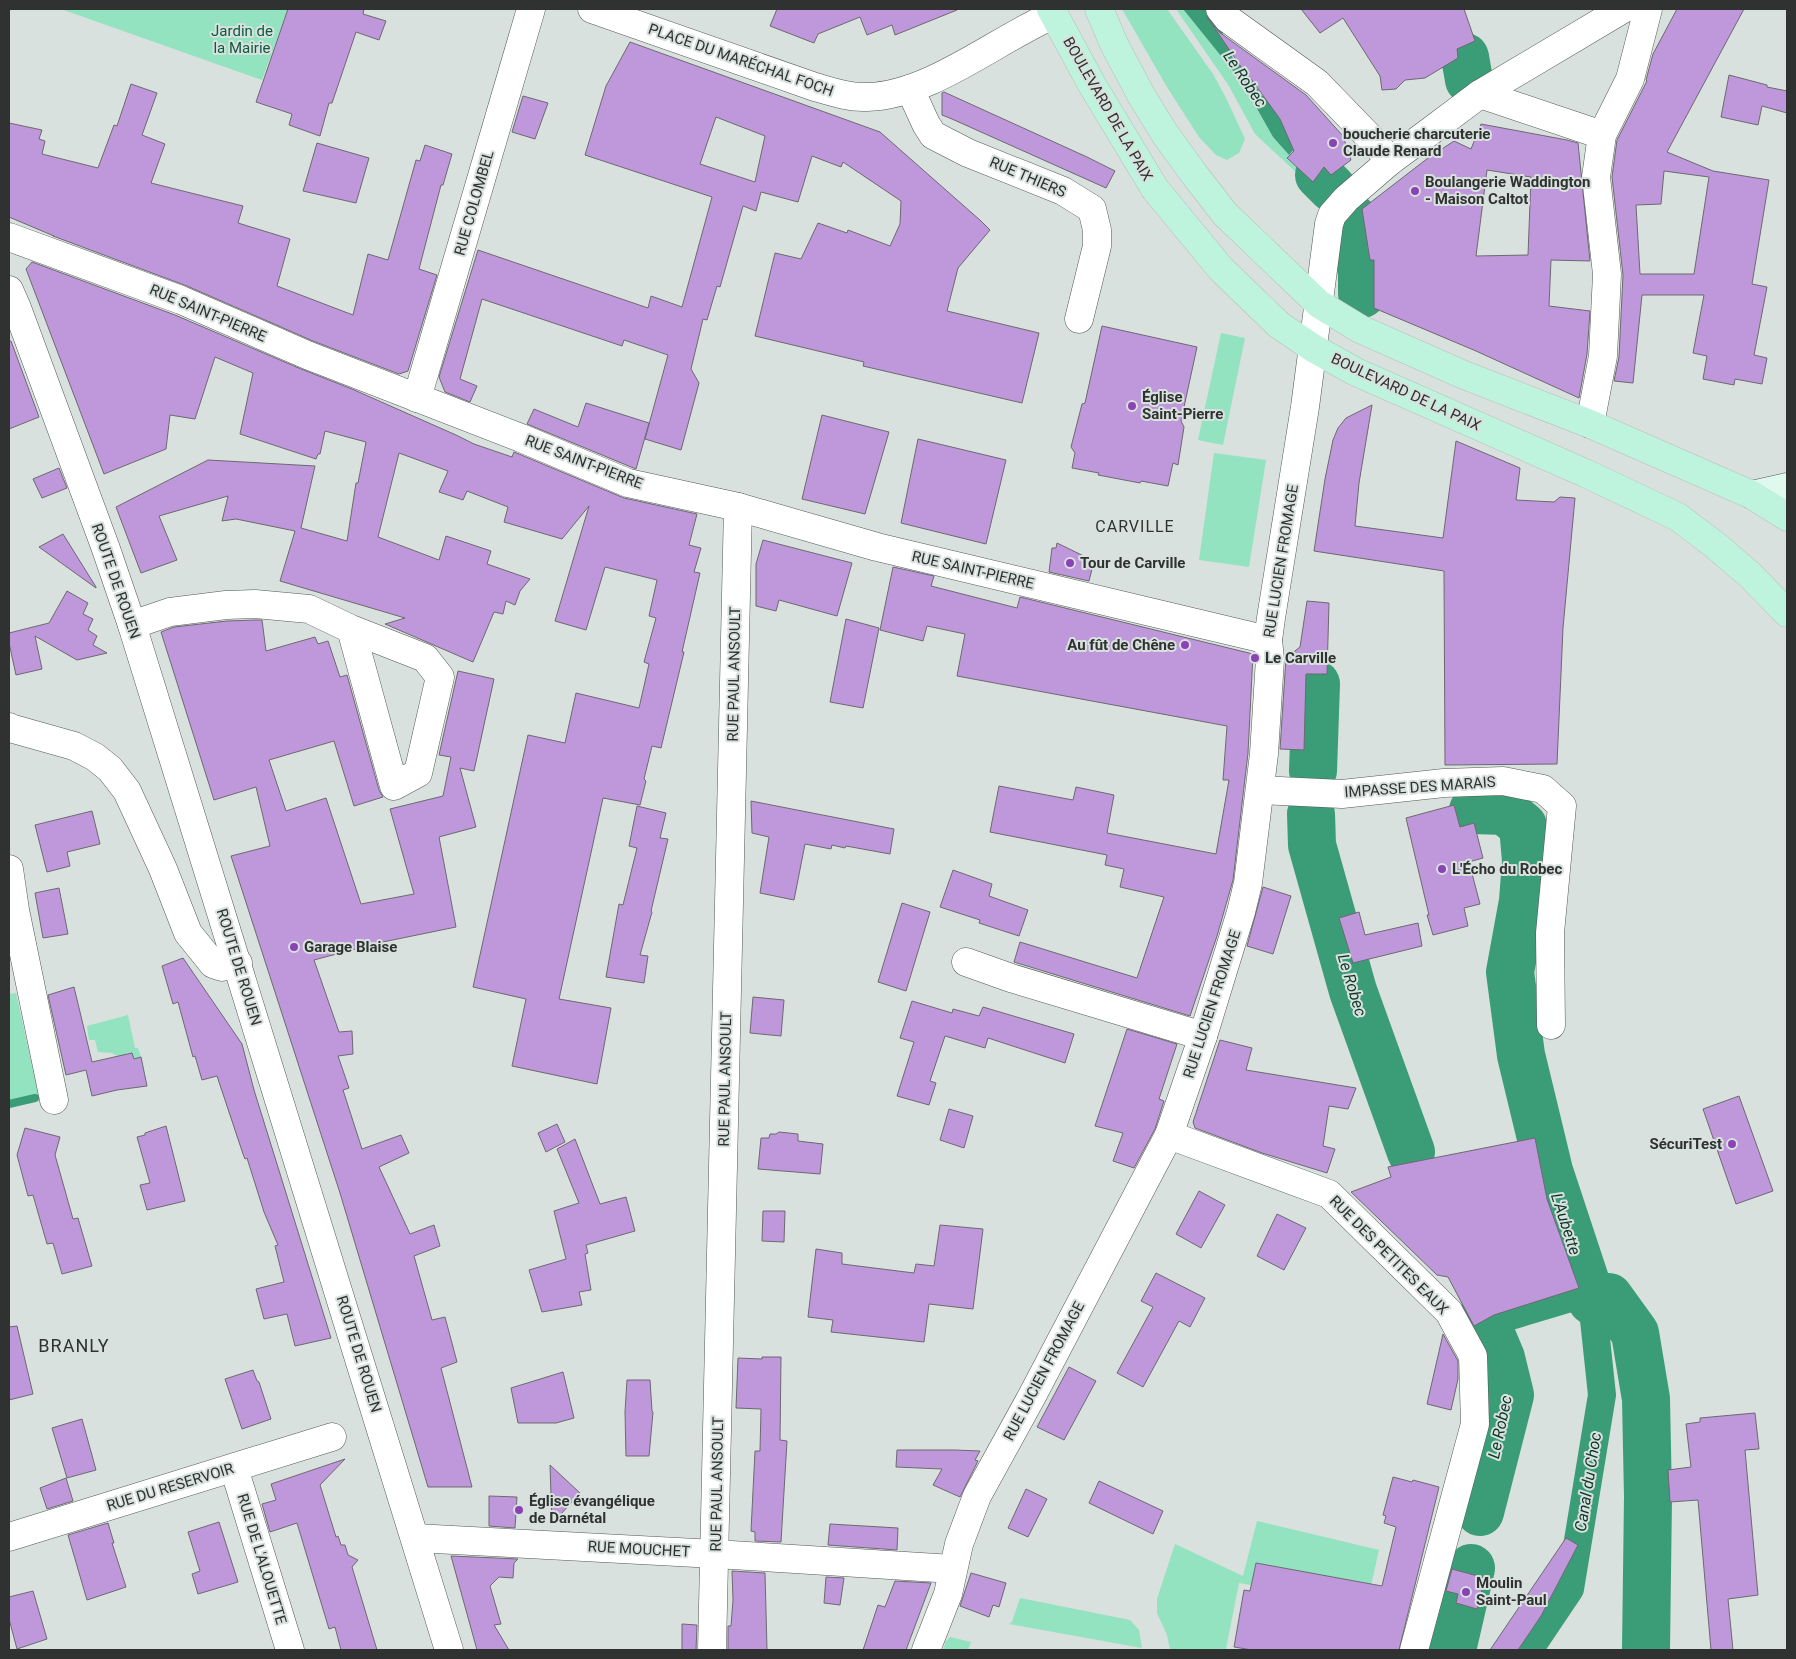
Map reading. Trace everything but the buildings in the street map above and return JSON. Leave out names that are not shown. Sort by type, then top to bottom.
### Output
[{"type":"main road","points":[[1100,9],[1114,44],[1141,94],[1165,134],[1188,166],[1225,214],[1319,304],[1360,329],[1464,375],[1590,424],[1752,495],[1787,517]]},
{"type":"main road","name":"BOULEVARD DE LA PAIX","points":[[1058,11],[1091,83],[1155,189],[1221,270],[1279,325],[1312,348],[1356,372],[1585,473],[1678,517],[1750,575],[1787,613]]},
{"type":"main road","points":[[1752,495],[1787,487]]},
{"type":"street","name":"RUE COLOMBEL","points":[[417,398],[532,9]]},
{"type":"street","name":"PLACE DU MARÉCHAL FOCH","points":[[592,9],[815,88],[865,98],[886,96],[910,90],[947,73],[1058,11]]},
{"type":"street","name":"RUE LUCIEN FROMAGE","points":[[926,1650],[948,1594],[967,1521],[977,1496],[1032,1396],[1169,1135],[1203,1036],[1241,912],[1248,883],[1261,790],[1270,660],[1268,640],[1305,407],[1332,215],[1346,199],[1390,161],[1480,94],[1623,9]]},
{"type":"street","points":[[1590,424],[1603,356],[1607,274],[1596,177],[1602,135],[1630,79],[1648,9]]},
{"type":"street","points":[[1224,14],[1317,83],[1390,161]]},
{"type":"street","name":"RUE THIERS","points":[[910,90],[926,124],[934,135],[968,153],[1064,190],[1092,209],[1097,230],[1098,246],[1079,319]]},
{"type":"street","points":[[1480,94],[1602,135]]},
{"type":"street","name":"RUE SAINT-PIERRE","points":[[9,237],[181,300],[307,356],[521,438],[628,483],[738,507],[877,547],[1268,640]]},
{"type":"street","name":"ROUTE DE ROUEN","points":[[9,290],[103,539],[132,625],[450,1650]]},
{"type":"street","name":"RUE PAUL ANSOULT","points":[[712,1650],[738,507]]},
{"type":"street","points":[[132,625],[170,612],[226,605],[255,604],[309,609],[351,629],[425,658],[440,677],[418,774],[394,786],[351,629]]},
{"type":"street","points":[[9,729],[74,746],[95,757],[110,769],[127,791],[163,869],[188,932],[214,964],[222,966],[238,962]]},
{"type":"street","name":"IMPASSE DES MARAIS","points":[[1261,790],[1342,794],[1444,783],[1503,781],[1543,789],[1562,806],[1550,933],[1551,1025]]},
{"type":"street","points":[[9,869],[14,910],[54,1100]]},
{"type":"street","points":[[966,962],[1021,981],[1203,1036]]},
{"type":"street","name":"RUE DES PETITES EAUX","points":[[1169,1135],[1330,1194],[1449,1312],[1473,1356],[1475,1424],[1414,1650]]},
{"type":"street","name":"RUE DU RESERVOIR","points":[[9,1537],[332,1437]]},
{"type":"street","name":"RUE DE L'ALOUETTE","points":[[234,1468],[290,1650]]},
{"type":"street","name":"RUE MOUCHET","points":[[415,1538],[953,1569]]},
{"type":"green space","name":"Jardin de la Mairie","points":[[61,9],[288,9],[262,80]]},
{"type":"green space","points":[[1122,9],[1167,9],[1213,74],[1226,98],[1245,139],[1239,153],[1227,160],[1216,155],[1199,137],[1167,87]]},
{"type":"green space","points":[[1176,9],[1183,9],[1242,82],[1273,137],[1289,155],[1287,159],[1320,189],[1323,197],[1255,134],[1229,86]]},
{"type":"green space","points":[[1221,333],[1245,338],[1223,445],[1198,440]]},
{"type":"green space","points":[[1214,453],[1266,460],[1249,567],[1199,560]]},
{"type":"green space","points":[[16,993],[39,1097],[9,1104],[9,994]]},
{"type":"green space","points":[[128,1015],[135,1048],[138,1048],[141,1057],[134,1059],[132,1053],[125,1054],[126,1061],[112,1053],[98,1052],[95,1040],[89,1040],[87,1026]]},
{"type":"green space","points":[[1257,1521],[1379,1550],[1370,1590],[1360,1587],[1350,1580],[1256,1563],[1251,1585],[1239,1583],[1226,1649],[1229,1650],[1170,1650],[1167,1635],[1157,1613],[1157,1599],[1175,1544],[1243,1576]]},
{"type":"green space","points":[[1020,1598],[1130,1620],[1139,1630],[1142,1648],[1009,1624],[1012,1622]]},
{"type":"green space","points":[[950,1637],[971,1642],[968,1650],[943,1650],[946,1641]]},
{"type":"water","points":[[1183,9],[1209,9],[1227,30],[1222,34],[1235,61],[1242,56],[1240,65],[1249,79],[1255,75],[1252,80],[1262,96],[1267,93],[1280,119],[1300,143],[1289,155],[1273,137],[1242,82]]},
{"type":"waterway","name":"L'Aubette","points":[[1465,57],[1469,80]]},
{"type":"waterway","name":"Le Robec","points":[[1319,175],[1332,188]]},
{"type":"waterway","name":"Le Robec","points":[[1353,218],[1362,274],[1362,294]]},
{"type":"waterway","name":"Le Robec","points":[[1313,771],[1316,684]]},
{"type":"waterway","name":"L'Aubette","points":[[1473,810],[1505,811],[1523,826],[1526,861],[1523,901],[1510,972],[1521,1055],[1549,1171],[1592,1301],[1609,1297],[1635,1333],[1646,1399],[1648,1497],[1646,1650]]},
{"type":"waterway","name":"Le Robec","points":[[1311,814],[1312,845],[1353,991],[1411,1152]]},
{"type":"waterway","points":[[9,1104],[35,1098]]},
{"type":"waterway","points":[[1488,1325],[1497,1320],[1590,1292]]},
{"type":"waterway","name":"Canal du Choc","points":[[1529,1650],[1570,1589],[1602,1395],[1592,1301]]},
{"type":"waterway","name":"Le Robec","points":[[1480,1512],[1510,1395],[1501,1358],[1483,1315]]},
{"type":"waterway","name":"Le Robec","points":[[1452,1650],[1471,1568]]},
{"type":"place","name":"boucherie charcuterie Claude Renard","points":[[1333,143]]},
{"type":"place","name":"Boulangerie Waddington - Maison Caltot","points":[[1415,191]]},
{"type":"place","name":"Église Saint-Pierre","points":[[1132,406]]},
{"type":"place","name":"Tour de Carville","points":[[1070,563]]},
{"type":"place","name":"Au fût de Chêne","points":[[1185,645]]},
{"type":"place","name":"Le Carville","points":[[1255,658]]},
{"type":"place","name":"L'Écho du Robec","points":[[1442,869]]},
{"type":"place","name":"Garage Blaise","points":[[294,947]]},
{"type":"place","name":"SécuriTest","points":[[1732,1144]]},
{"type":"place","name":"Église évangélique de Darnétal","points":[[519,1510]]},
{"type":"place","name":"Moulin Saint-Paul","points":[[1466,1592]]},
{"type":"district","name":"CARVILLE","points":[[1135,526]]},
{"type":"district","name":"BRANLY","points":[[74,1345]]}]
